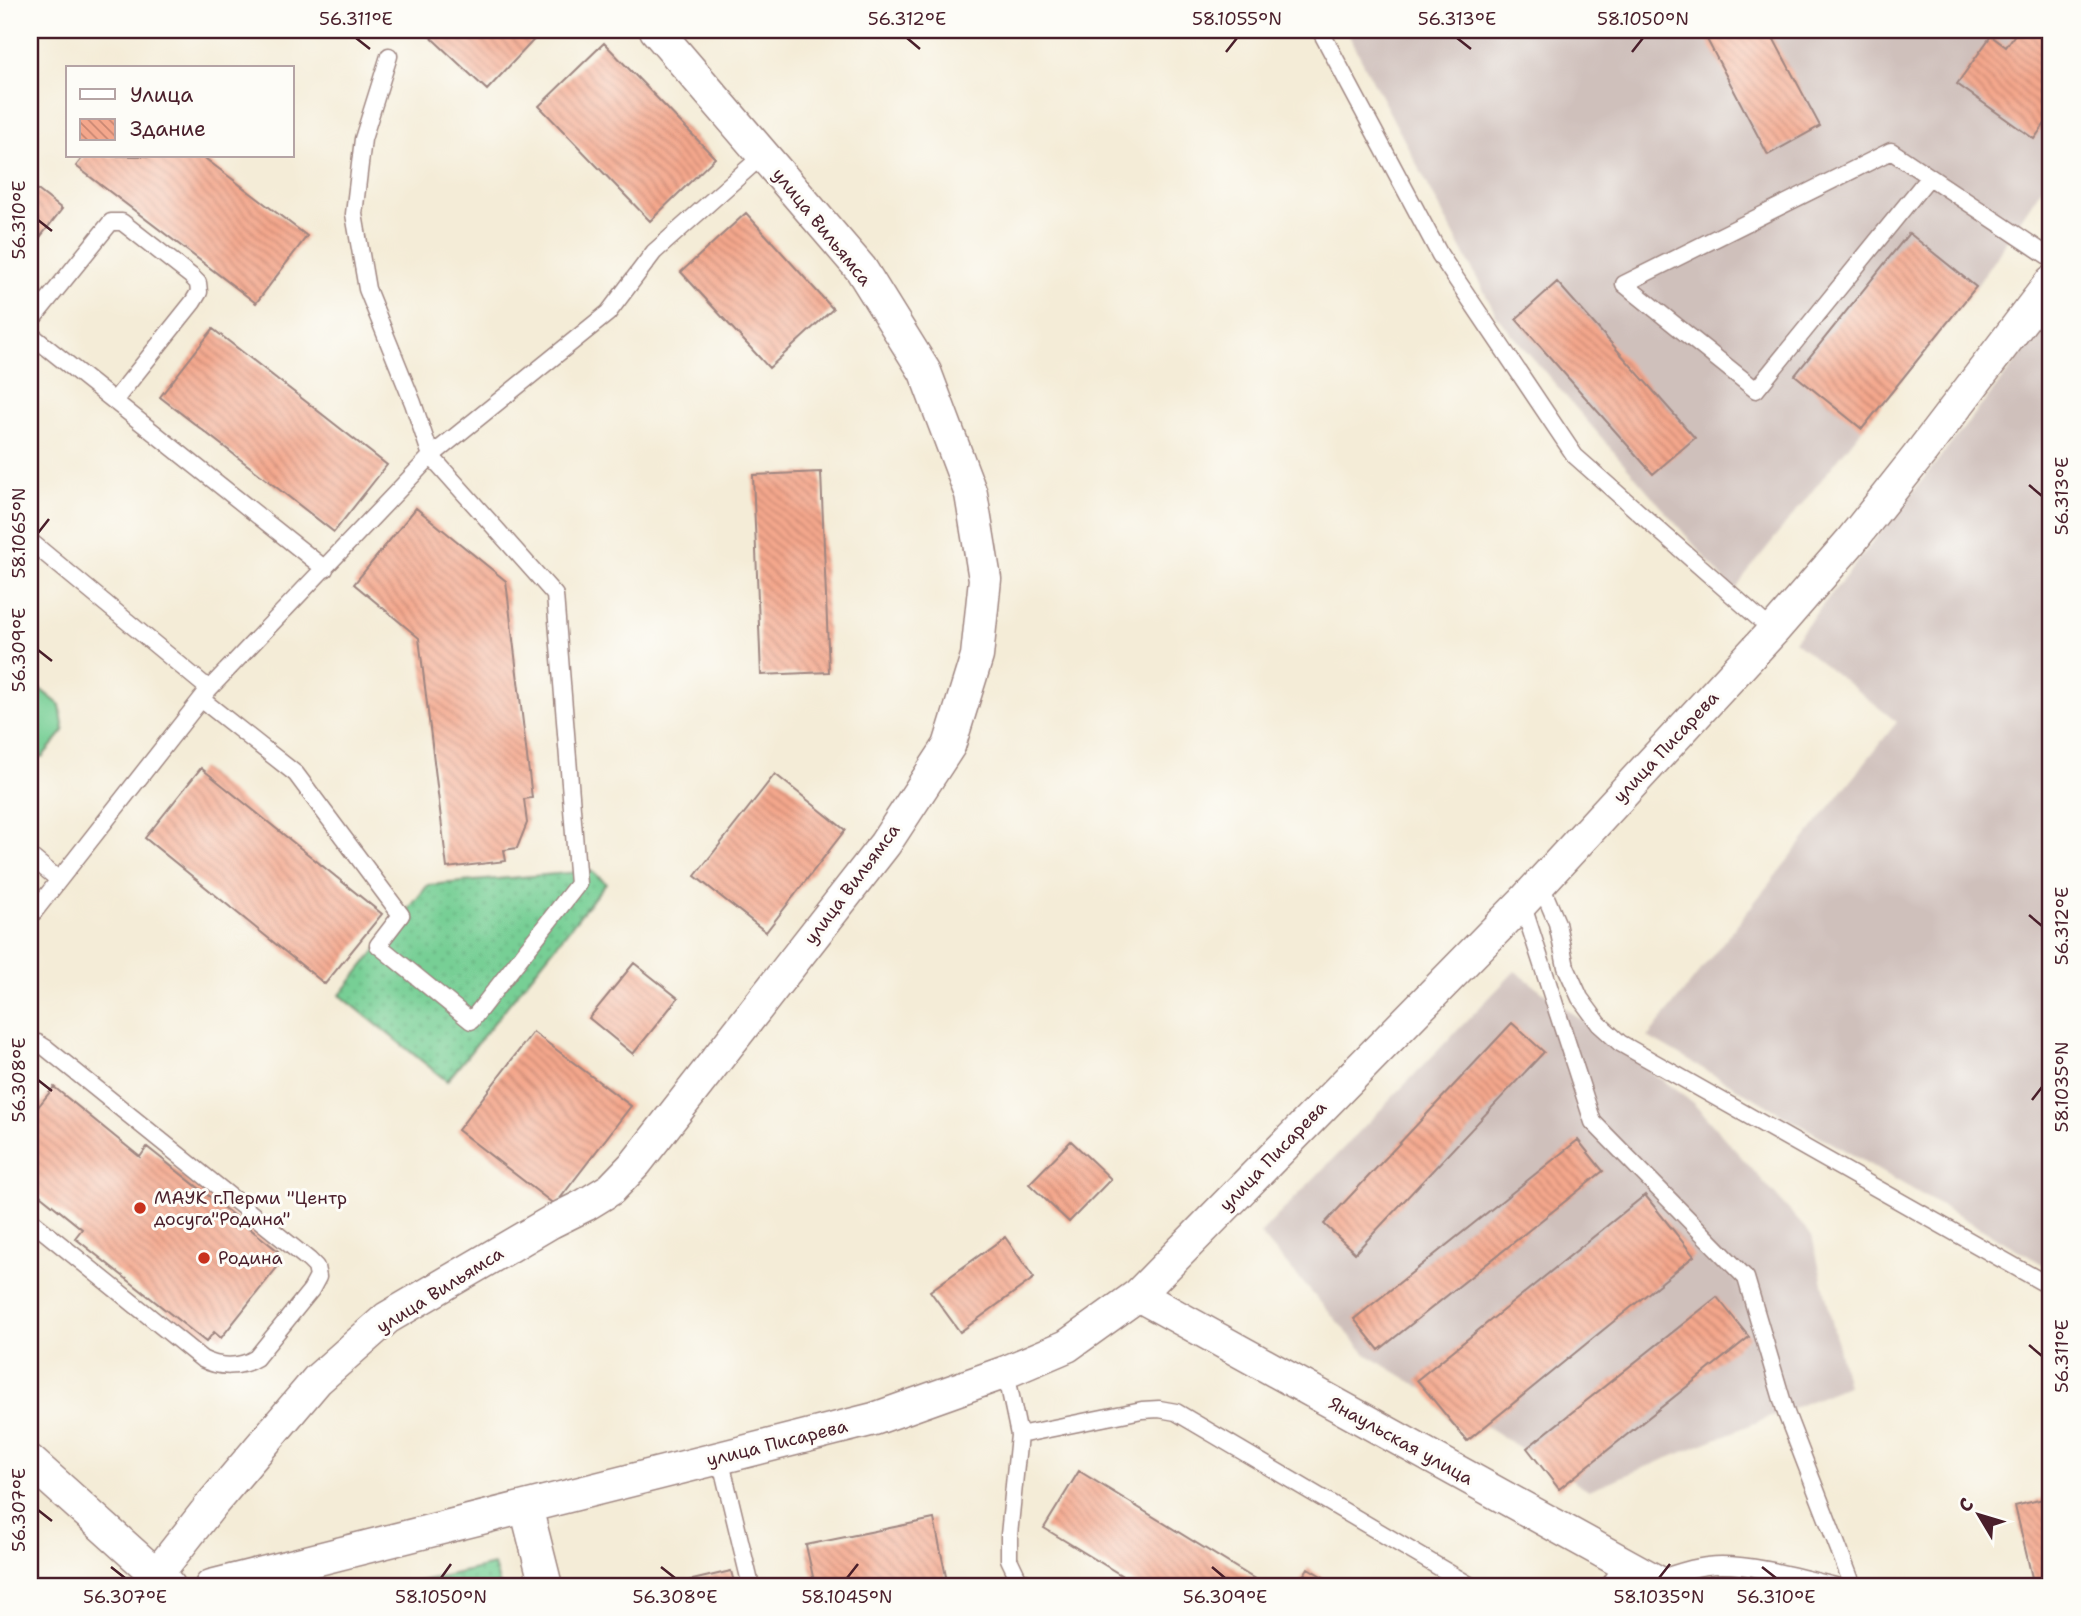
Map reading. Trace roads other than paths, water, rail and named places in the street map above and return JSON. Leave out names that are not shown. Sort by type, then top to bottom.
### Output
[{"type":"street","name":"улица Вильямса","points":[[163,1580],[212,1504],[317,1380],[387,1318],[611,1189],[636,1163],[885,844],[949,746],[977,656],[985,579],[971,494],[925,372],[860,269],[656,30]]},
{"type":"street","name":"улица Писарева","points":[[211,1586],[874,1419],[1006,1372],[1067,1346],[1138,1295],[1531,893],[1773,631],[1851,541],[2051,282]]},
{"type":"street","name":"Янаульская улица","points":[[1138,1295],[1616,1575],[1658,1583]]},
{"type":"street","points":[[30,1461],[163,1580]]},
{"type":"street","points":[[526,1507],[547,1586]]},
{"type":"lane","points":[[1320,30],[1440,255],[1575,456],[1773,631]]},
{"type":"lane","points":[[30,541],[296,774],[401,915],[378,945],[471,1021],[578,884],[555,595],[431,456],[413,403],[367,289],[354,215],[363,139],[389,56]]},
{"type":"lane","points":[[1930,177],[1756,390],[1624,285],[1891,151],[1930,177],[2051,258]]},
{"type":"lane","points":[[30,917],[205,694],[431,456],[608,313],[654,252],[763,155]]},
{"type":"lane","points":[[30,321],[111,222],[122,222],[191,276],[198,283],[199,292],[114,401]]},
{"type":"lane","points":[[30,334],[325,569]]},
{"type":"lane","points":[[30,856],[59,880]]},
{"type":"lane","points":[[1531,893],[1557,923],[1566,967],[1580,998],[1599,1024],[1620,1043],[2051,1287]]},
{"type":"lane","points":[[1531,893],[1593,1122],[1746,1278],[1786,1413],[1853,1586]]},
{"type":"lane","points":[[30,1044],[38,1043],[46,1048],[277,1234],[316,1267],[318,1277],[311,1290],[256,1358],[248,1363],[214,1365],[202,1359],[30,1220]]},
{"type":"lane","points":[[1006,1372],[1019,1435],[1009,1559],[1018,1578],[1029,1586]]},
{"type":"lane","points":[[1019,1435],[1142,1410],[1176,1412],[1471,1586]]},
{"type":"lane","points":[[720,1458],[751,1586]]},
{"type":"lane","points":[[1658,1583],[1708,1566],[1749,1568],[1794,1575],[1835,1586]]},
{"type":"place","name":"МАУК г.Перми \"Центр досуга\"Родина\"","points":[[140,1208]]},
{"type":"place","name":"Родина","points":[[204,1258]]}]
